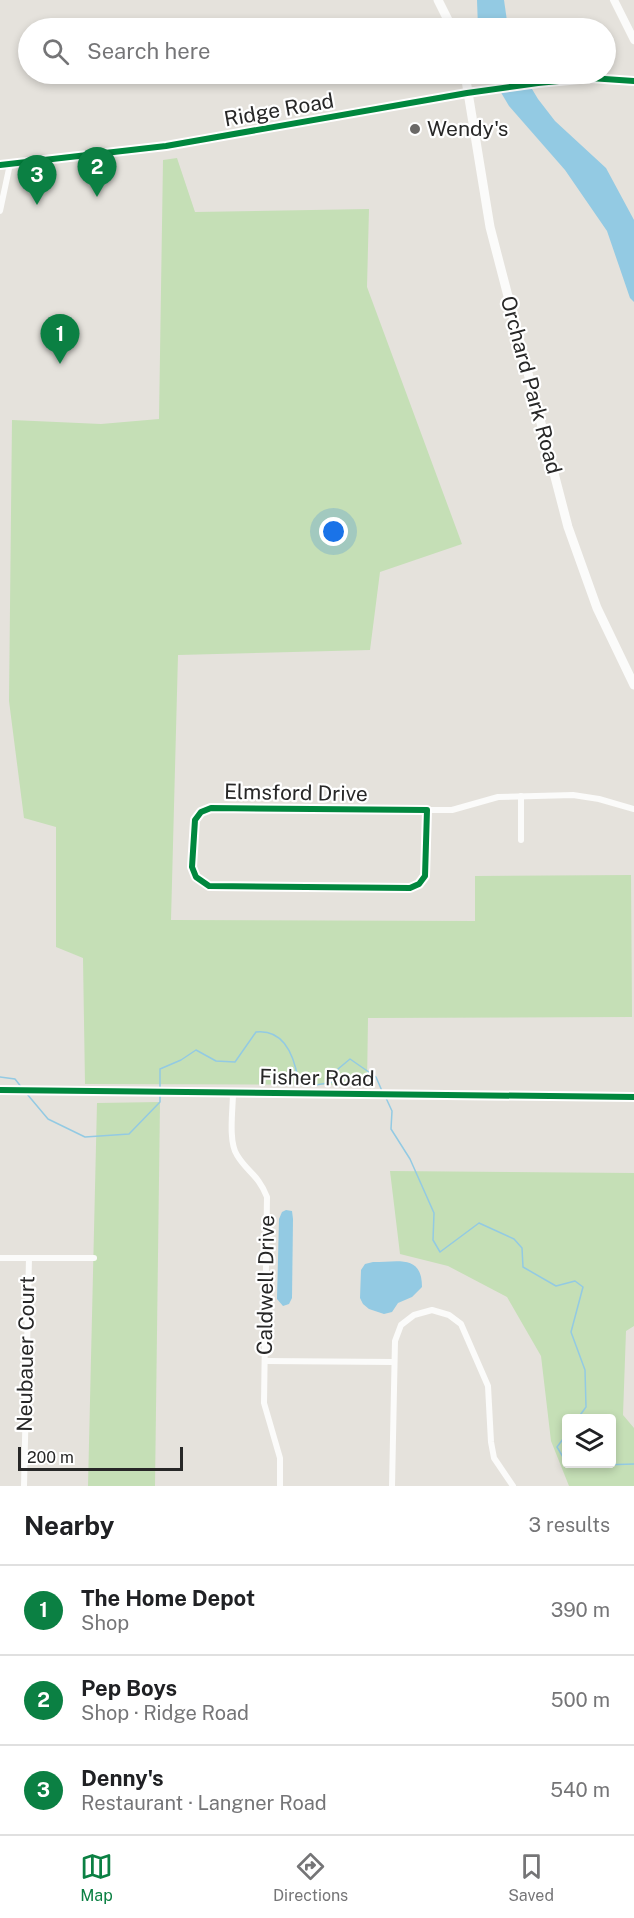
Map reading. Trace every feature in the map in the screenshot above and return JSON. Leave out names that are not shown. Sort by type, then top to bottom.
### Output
[{"type":"main road","points":[[438,0],[447,18]]},
{"type":"main road","name":"Orchard Park Road","points":[[467,84],[490,227],[568,527],[597,608],[634,685]]},
{"type":"street","points":[[614,0],[634,40]]},
{"type":"street","name":"Ridge Road","points":[[616,80],[634,81]]},
{"type":"street","name":"Ridge Road","points":[[0,165],[166,146],[531,84]]},
{"type":"street","points":[[0,211],[10,164]]},
{"type":"street","points":[[521,796],[521,840]]},
{"type":"street","name":"Elmsford Drive","points":[[427,810],[426,871],[423,881],[415,887],[215,887],[204,884],[194,872],[194,824],[198,815],[206,809],[452,810],[489,798],[586,796],[634,809]]},
{"type":"street","name":"Fisher Road","points":[[0,1090],[634,1097]]},
{"type":"street","name":"Caldwell Drive","points":[[233,1093],[232,1143],[236,1154],[261,1182],[267,1197],[265,1410],[278,1449],[280,1486]]},
{"type":"street","points":[[0,1258],[94,1258]]},
{"type":"street","name":"Neubauer Court","points":[[24,1486],[28,1258]]},
{"type":"street","points":[[392,1486],[395,1341],[401,1325],[414,1315],[432,1310],[449,1315],[461,1324],[488,1386],[490,1442],[494,1458],[513,1486]]},
{"type":"street","points":[[265,1361],[393,1362]]},
{"type":"green space","points":[[177,158],[195,212],[369,209],[367,287],[462,544],[380,572],[370,650],[178,655],[171,920],[475,921],[475,876],[631,875],[632,1017],[368,1018],[367,1085],[85,1084],[83,958],[56,947],[56,827],[24,818],[9,701],[12,420],[101,424],[159,419],[163,160]]},
{"type":"green space","points":[[160,1102],[155,1486],[88,1486],[97,1103]]},
{"type":"green space","points":[[390,1171],[634,1173],[634,1326],[626,1331],[623,1415],[634,1428],[634,1486],[569,1486],[551,1441],[541,1356],[507,1297],[448,1266],[400,1254]]},
{"type":"water","points":[[477,0],[504,0],[507,18],[478,18]]},
{"type":"water","points":[[496,84],[529,84],[555,121],[606,168],[634,220],[634,302],[630,298],[607,231],[565,170],[509,106]]},
{"type":"water","points":[[292,1211],[293,1219],[292,1298],[289,1304],[283,1306],[277,1299],[279,1219],[282,1212]]},
{"type":"water","points":[[399,1261],[413,1265],[421,1276],[422,1287],[412,1297],[398,1303],[392,1312],[384,1314],[369,1309],[360,1298],[361,1270],[365,1264]]},
{"type":"waterway","points":[[160,1091],[160,1069],[181,1060],[196,1050],[216,1061],[235,1062],[256,1032],[266,1032],[281,1039],[294,1062],[298,1079],[316,1085],[333,1082],[338,1069],[350,1059],[376,1077],[382,1091]]},
{"type":"waterway","points":[[0,1077],[15,1079],[22,1088]]},
{"type":"waterway","points":[[27,1094],[48,1119],[85,1137],[129,1134],[160,1102],[160,1096]]},
{"type":"waterway","points":[[386,1098],[392,1111],[391,1129],[410,1159],[434,1213],[433,1240],[440,1252],[479,1223],[514,1239],[522,1248],[523,1267],[556,1286],[575,1281],[583,1287],[571,1332],[585,1370],[586,1407],[581,1414]]},
{"type":"waterway","points":[[562,1440],[557,1447],[562,1455]]},
{"type":"waterway","points":[[616,1465],[634,1464]]},
{"type":"cycle path","points":[[616,80],[634,81]]},
{"type":"cycle path","points":[[0,165],[166,146],[467,93],[531,84]]},
{"type":"cycle path","points":[[211,808],[427,810],[425,876],[419,884],[410,888],[209,886],[196,877],[192,867],[195,820],[201,812],[211,808]]},
{"type":"cycle path","points":[[0,1090],[634,1097]]},
{"type":"place","name":"Wendy's","points":[[415,129]]},
{"type":"place","name":"Pep Boys","points":[[97,197]]},
{"type":"place","name":"Denny's","points":[[37,205]]},
{"type":"place","name":"The Home Depot","points":[[60,364]]}]
